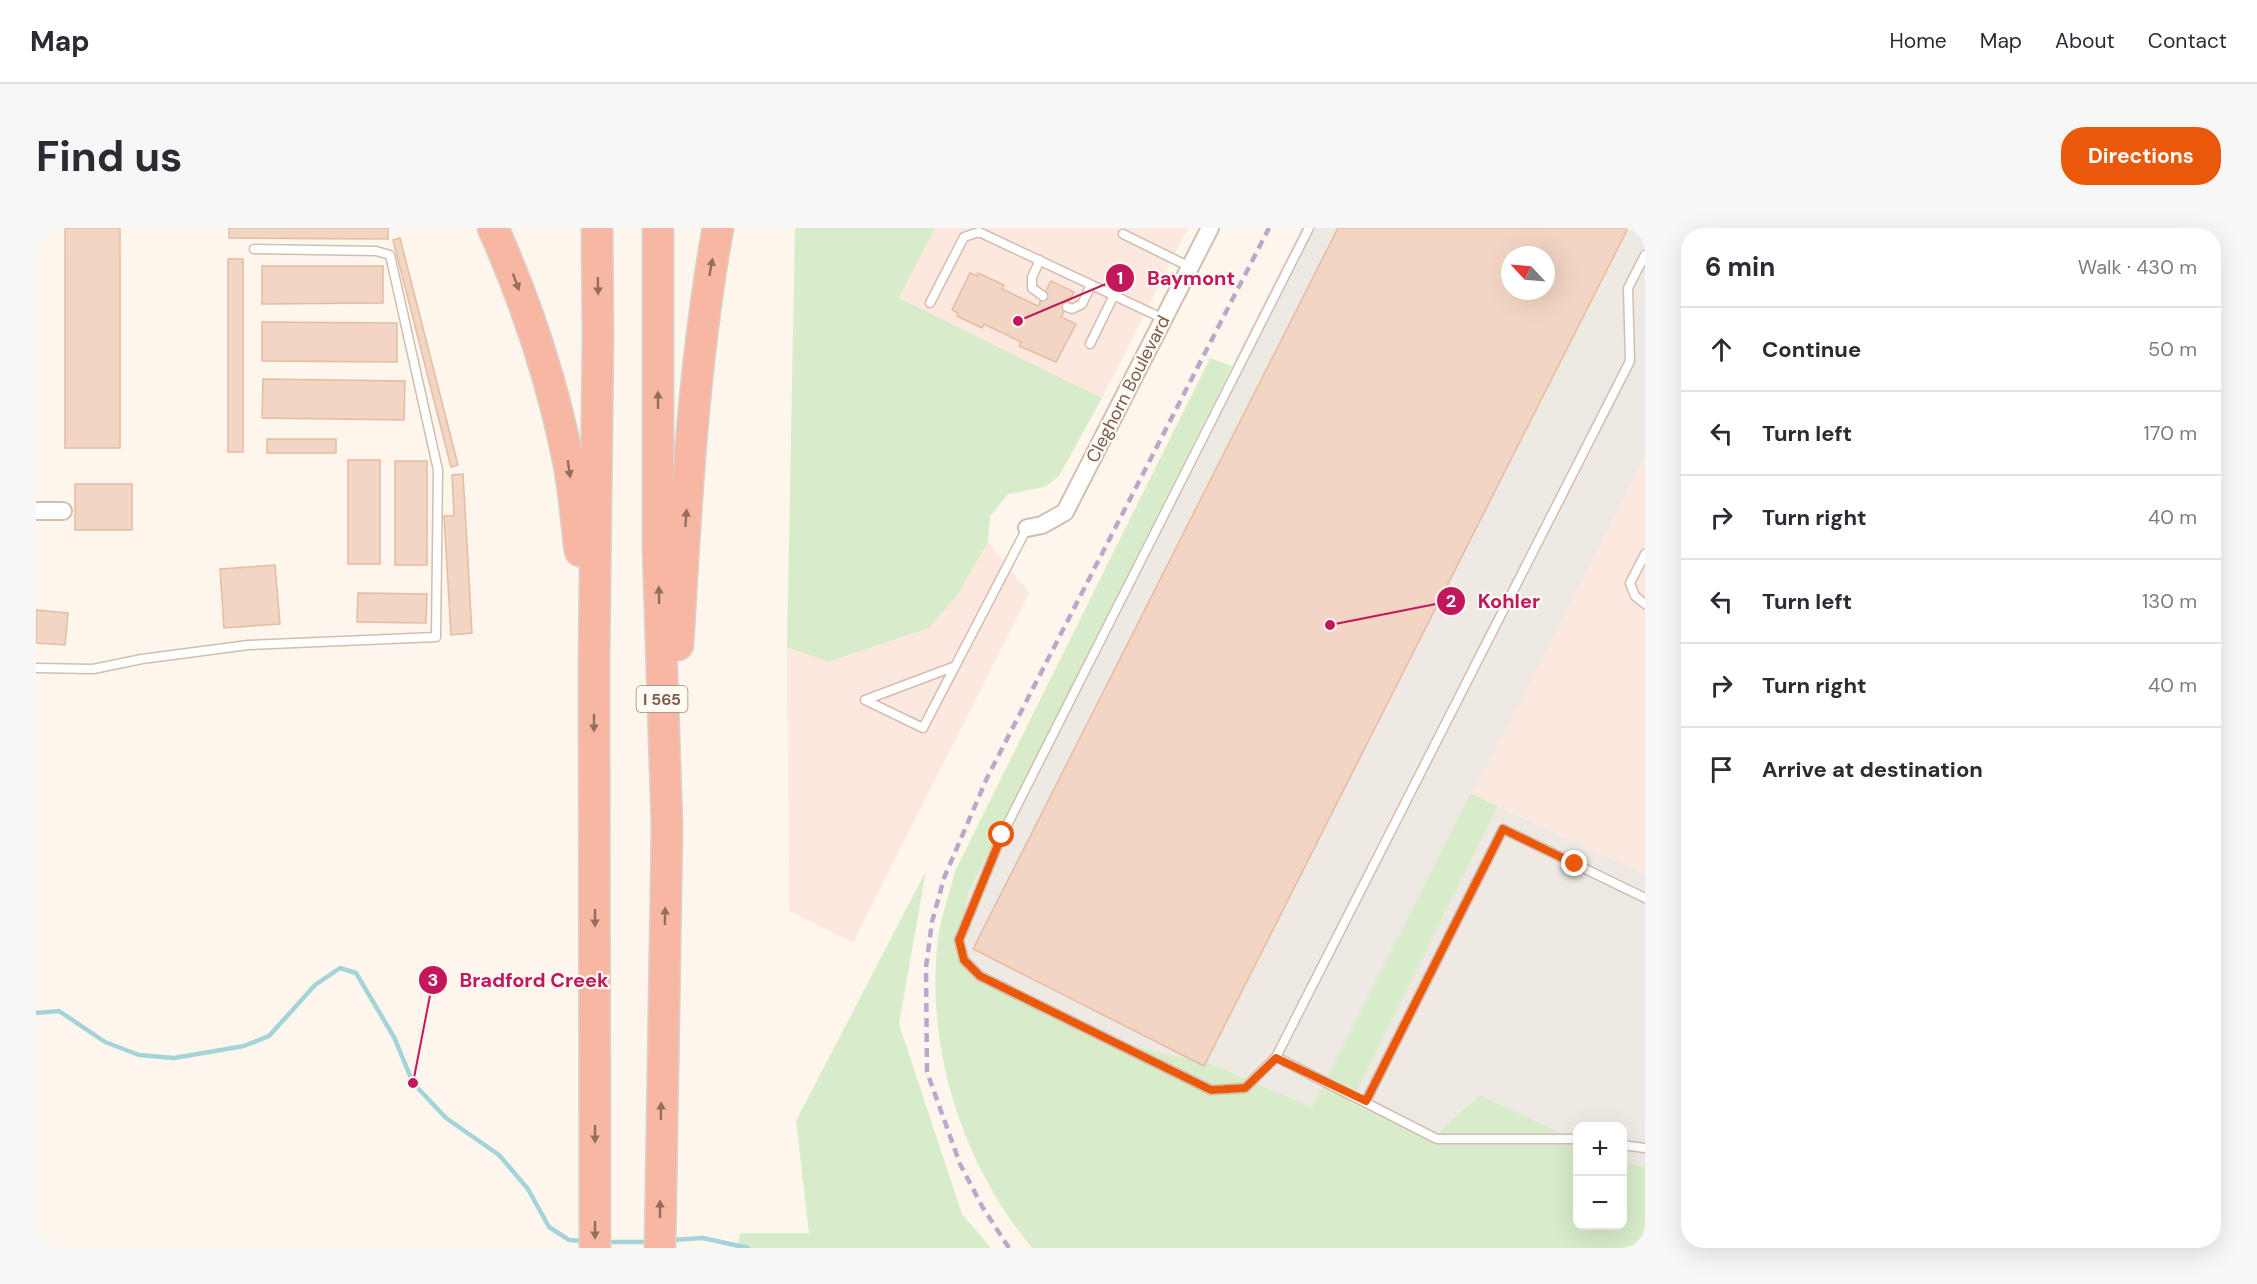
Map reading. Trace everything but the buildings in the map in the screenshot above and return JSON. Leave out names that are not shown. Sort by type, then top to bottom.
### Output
[{"type":"highway","points":[[493,228],[514,276],[548,376],[569,461],[594,664]]},
{"type":"highway","points":[[595,1248],[594,664],[597,228]]},
{"type":"highway","name":"I 565","points":[[658,228],[658,559],[667,828],[659,1170],[660,1248]]},
{"type":"highway","points":[[667,828],[695,392],[704,307],[718,228]]},
{"type":"street","name":"Cleghorn Boulevard","points":[[1027,528],[1049,522],[1065,512],[1210,228]]},
{"type":"street","points":[[36,511],[63,511]]},
{"type":"lane","points":[[1309,228],[1002,835],[959,940],[964,960],[980,976],[1211,1090],[1245,1088],[1276,1058],[1630,362],[1628,288],[1645,255]]},
{"type":"lane","points":[[930,303],[964,237],[979,232],[1164,319]]},
{"type":"lane","points":[[1123,234],[1190,267]]},
{"type":"lane","points":[[36,668],[93,669],[142,659],[248,645],[436,637],[438,470],[390,255],[376,251],[254,249]]},
{"type":"lane","points":[[1040,260],[1032,277],[1032,288],[1043,296]]},
{"type":"lane","points":[[1066,308],[1072,309],[1082,304],[1091,285]]},
{"type":"lane","points":[[1090,344],[1114,295]]},
{"type":"lane","points":[[953,667],[865,700],[924,728],[953,667],[1027,528]]},
{"type":"lane","points":[[1645,554],[1630,583],[1635,596],[1645,604]]},
{"type":"lane","points":[[1366,1101],[1503,829],[1645,898]]},
{"type":"lane","points":[[1276,1058],[1366,1101],[1437,1139],[1573,1139]]},
{"type":"lane","points":[[1627,1146],[1645,1149]]},
{"type":"shaded area","points":[[935,228],[1188,228],[1102,398],[899,298]]},
{"type":"shaded area","points":[[1301,228],[1645,228],[1645,457],[1312,1107],[1211,1064],[1094,1037],[969,974],[958,945],[969,891]]},
{"type":"shaded area","points":[[1645,457],[1645,874],[1471,793]]},
{"type":"shaded area","points":[[988,542],[1029,593],[853,943],[789,911],[787,647],[828,662],[958,594]]},
{"type":"shaded area","points":[[1498,806],[1645,874],[1645,1167],[1627,1163],[1627,1122],[1573,1122],[1573,1141],[1431,1140],[1351,1103]]},
{"type":"green space","points":[[795,228],[935,228],[899,298],[1102,398],[1059,476],[1045,487],[1008,494],[990,516],[988,542],[958,594],[929,628],[828,662],[787,647]]},
{"type":"green space","points":[[1210,358],[1232,366],[969,891],[958,945],[969,974],[1094,1037],[1211,1064],[1312,1107],[1471,793],[1498,806],[1351,1103],[1431,1140],[1480,1095],[1573,1139],[1573,1230],[1627,1230],[1627,1163],[1645,1167],[1645,1248],[1032,1248],[1008,1216],[969,1145],[955,1107],[945,1068],[938,1028],[935,987],[937,947],[944,909],[955,871]]},
{"type":"green space","points":[[926,871],[899,1024],[962,1214],[991,1248],[737,1248],[740,1233],[809,1233],[796,1121]]},
{"type":"waterway","points":[[36,1013],[59,1011],[105,1042],[139,1055],[174,1058],[244,1046],[269,1036],[315,985],[340,968],[356,973],[394,1037],[413,1083],[446,1118],[499,1155],[528,1189],[549,1227],[569,1240],[586,1241]]},
{"type":"waterway","points":[[672,1240],[703,1238],[748,1248]]},
{"type":"waterway","points":[[606,1242],[648,1242]]},
{"type":"railway","points":[[1009,1248],[983,1208],[960,1164],[927,1072],[926,967],[932,922],[944,878],[987,778],[1269,228]]},
{"type":"place","name":"Baymont","points":[[1018,321]]},
{"type":"place","name":"Kohler","points":[[1330,625]]},
{"type":"place","name":"Bradford Creek","points":[[413,1083]]},
{"type":"route","points":[[1002,835],[959,940],[964,960],[980,976],[1211,1090],[1245,1088],[1276,1058],[1366,1101],[1503,829],[1575,864]]}]
